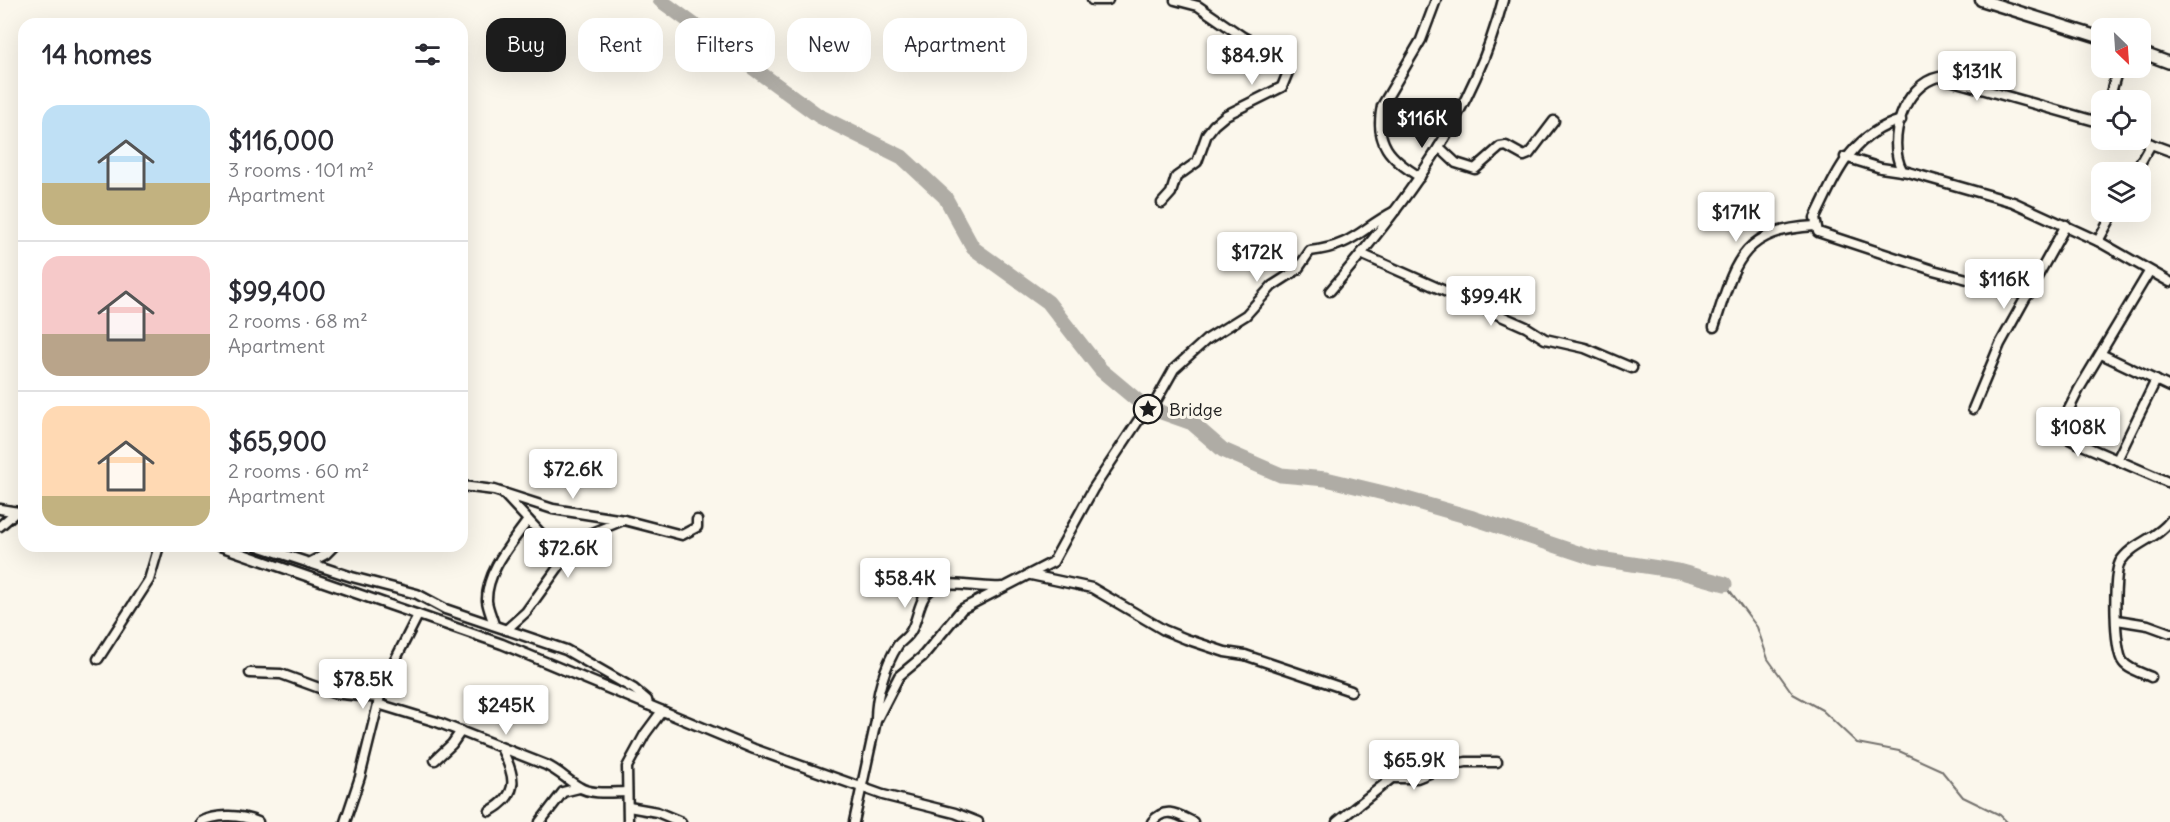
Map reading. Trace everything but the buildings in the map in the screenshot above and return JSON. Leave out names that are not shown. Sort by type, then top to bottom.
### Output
[{"type":"main road","points":[[1981,0],[2091,35]]},
{"type":"main road","points":[[2151,56],[2170,63]]},
{"type":"street","points":[[1092,0],[1108,0]]},
{"type":"street","points":[[1162,203],[1171,193],[1176,177],[1197,162],[1207,134],[1214,125],[1226,115],[1282,87],[1288,72],[1287,66],[1277,54],[1243,37],[1198,6],[1175,0]]},
{"type":"street","points":[[1420,177],[1393,159],[1382,142],[1379,117],[1382,106],[1420,40],[1436,0]]},
{"type":"street","points":[[1330,291],[1420,177],[1466,103],[1486,57],[1503,0]]},
{"type":"street","points":[[1902,170],[1896,159],[1896,146],[1908,100],[1920,84],[1939,77],[2091,120]]},
{"type":"street","points":[[1901,120],[1875,130],[1845,157],[1815,219],[1815,226],[1826,237],[2028,295]]},
{"type":"street","points":[[1439,147],[1456,163],[1475,169],[1500,147],[1506,146],[1524,156],[1529,154],[1554,121]]},
{"type":"street","points":[[2151,144],[2170,151]]},
{"type":"street","points":[[1845,157],[1881,168],[1902,170],[2013,202],[2098,241],[2170,282]]},
{"type":"street","points":[[854,822],[876,721],[898,676],[922,657],[962,609],[1009,587],[1053,562],[1093,489],[1138,421],[1156,401],[1174,369],[1192,352],[1206,339],[1246,315],[1272,286],[1296,270],[1305,254],[1354,239],[1380,219],[1395,211]]},
{"type":"street","points":[[2098,241],[2108,222]]},
{"type":"street","points":[[1973,409],[2000,344],[2066,225]]},
{"type":"street","points":[[1714,327],[1733,271],[1745,253],[1775,230],[1815,226]]},
{"type":"street","points":[[1361,254],[1526,327],[1545,339],[1585,348],[1632,368]]},
{"type":"street","points":[[2149,272],[2079,389],[2062,423],[2062,430],[2065,437],[2073,441],[2170,483]]},
{"type":"street","points":[[2101,354],[2170,387]]},
{"type":"street","points":[[2117,460],[2156,380]]},
{"type":"street","points":[[468,487],[503,493],[553,509],[624,520],[682,535],[697,527],[697,520]]},
{"type":"street","points":[[503,493],[566,556]]},
{"type":"street","points":[[0,509],[18,513]]},
{"type":"street","points":[[0,526],[18,514]]},
{"type":"street","points":[[494,625],[487,602],[490,583],[500,560],[528,520]]},
{"type":"street","points":[[506,630],[526,612],[566,556],[587,535],[624,520]]},
{"type":"street","points":[[2151,677],[2128,667],[2122,661],[2116,647],[2117,620],[2114,601],[2119,564],[2135,546],[2161,532],[2170,521]]},
{"type":"street","points":[[98,659],[149,580],[157,552]]},
{"type":"street","points":[[237,552],[573,671],[662,711],[860,787],[978,822]]},
{"type":"street","points":[[276,552],[323,568],[417,594],[445,609],[575,655],[634,689],[647,700],[648,705]]},
{"type":"street","points":[[309,563],[324,552]]},
{"type":"street","points":[[323,568],[327,552]]},
{"type":"street","points":[[1031,575],[1092,588],[1164,630],[1186,639],[1225,652],[1245,655],[1351,691]]},
{"type":"street","points":[[876,721],[876,698],[887,666],[899,644],[912,629],[922,601],[930,589],[948,584],[986,589],[1009,587]]},
{"type":"street","points":[[345,822],[388,670],[418,615]]},
{"type":"street","points":[[2117,620],[2148,625],[2170,633]]},
{"type":"street","points":[[250,673],[281,674],[333,693],[378,701],[546,765],[561,772],[579,788],[588,791],[627,792]]},
{"type":"street","points":[[628,822],[629,760],[662,711]]},
{"type":"street","points":[[435,760],[452,744],[461,731]]},
{"type":"street","points":[[490,811],[500,805],[513,786],[512,770],[501,748]]},
{"type":"street","points":[[1337,822],[1392,778],[1417,778],[1466,762],[1497,762]]},
{"type":"street","points":[[540,822],[563,792],[579,788]]},
{"type":"street","points":[[629,807],[657,812],[681,822]]},
{"type":"street","points":[[1152,822],[1158,814],[1170,812],[1193,822]]},
{"type":"street","points":[[201,822],[219,816],[248,818],[258,822]]},
{"type":"waterway","points":[[660,0],[819,116],[902,157],[945,197],[973,248],[1048,302],[1101,370],[1144,406],[1192,423],[1223,450],[1281,475],[1326,479],[1396,496],[1473,518],[1593,558],[1678,571],[1725,584]]},
{"type":"waterway","points":[[1725,584],[1757,627],[1768,659],[1793,694],[1822,710],[1857,743],[1899,751],[1941,770],[1963,797],[2000,815],[2007,822]]},
{"type":"place","name":"Bridge","points":[[1148,409]]}]
